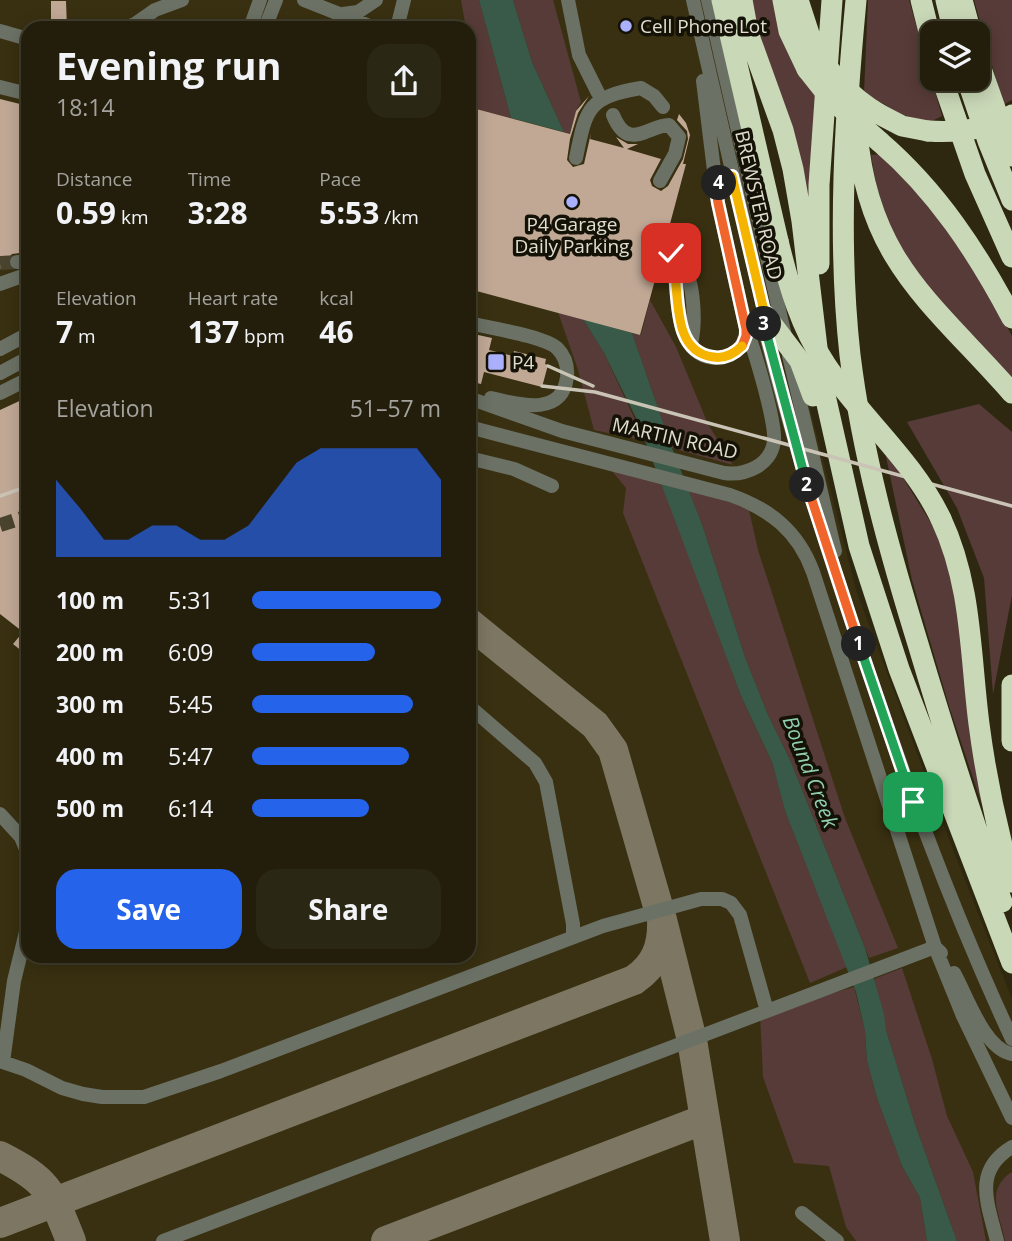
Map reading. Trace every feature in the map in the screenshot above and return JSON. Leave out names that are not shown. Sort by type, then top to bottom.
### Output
[{"type":"highway","points":[[722,0],[794,303],[815,346],[845,390],[908,465],[938,513],[960,568],[970,626],[986,774],[1012,882]]},
{"type":"highway","points":[[742,0],[748,33],[783,130],[793,169],[820,373],[859,546]]},
{"type":"highway","points":[[783,0],[789,31],[807,69],[830,98],[914,173],[947,213],[981,262],[1012,318]]},
{"type":"highway","points":[[798,0],[820,58],[839,83],[879,114],[902,125],[928,131],[957,132],[975,129],[1012,115]]},
{"type":"highway","points":[[832,0],[818,199],[824,321],[838,404],[858,486],[886,579],[903,594]]},
{"type":"highway","points":[[856,0],[844,213],[848,334],[865,445],[903,594],[947,742],[1012,930]]},
{"type":"highway","points":[[921,0],[926,21]]},
{"type":"highway","points":[[946,0],[951,21]]},
{"type":"highway","points":[[962,0],[968,21]]},
{"type":"highway","points":[[853,29],[859,154],[865,186],[878,227],[893,257],[912,284],[1012,393]]},
{"type":"highway","points":[[946,91],[975,174],[1012,257]]},
{"type":"highway","points":[[971,91],[1012,200]]},
{"type":"highway","points":[[989,91],[1012,156]]},
{"type":"highway","points":[[765,315],[800,361],[807,376],[834,473],[899,669],[1012,963]]},
{"type":"highway","points":[[1012,685],[1012,740]]},
{"type":"street","points":[[139,21],[159,5],[182,0]]},
{"type":"street","points":[[248,0],[254,21]]},
{"type":"street","points":[[257,21],[260,0]]},
{"type":"street","points":[[304,0],[358,21]]},
{"type":"street","points":[[342,14],[358,12],[377,0]]},
{"type":"street","points":[[373,21],[377,0]]},
{"type":"street","points":[[568,0],[579,55],[598,93]]},
{"type":"street","name":"BREWSTER ROAD","points":[[693,0],[765,315],[764,326],[771,357],[818,525],[923,830],[1012,1040]]},
{"type":"street","name":"MARTIN ROAD","points":[[476,399],[546,426],[724,473],[741,473],[756,468],[772,449],[774,439],[752,343],[746,329],[716,190],[693,0]]},
{"type":"street","name":"BREWSTER ROAD","points":[[708,0],[850,617]]},
{"type":"street","points":[[399,21],[403,2]]},
{"type":"street","points":[[260,21],[275,3]]},
{"type":"street","points":[[0,30],[21,37]]},
{"type":"street","points":[[0,87],[21,92]]},
{"type":"street","points":[[576,158],[587,112],[603,98],[641,88],[654,96],[663,107]]},
{"type":"street","points":[[613,115],[617,125],[627,133],[642,135],[662,125],[669,125],[679,137],[675,154],[660,181]]},
{"type":"street","points":[[716,190],[721,180],[732,176],[745,181],[750,187]]},
{"type":"street","points":[[669,253],[684,265],[690,283],[693,332],[691,344],[704,355],[725,357],[742,346],[746,329]]},
{"type":"street","points":[[0,284],[21,276]]},
{"type":"street","points":[[476,325],[546,341],[559,350],[567,368],[563,390],[552,401],[541,405],[476,397]]},
{"type":"street","points":[[0,349],[21,338]]},
{"type":"street","points":[[0,373],[21,362]]},
{"type":"street","points":[[0,393],[21,382]]},
{"type":"street","points":[[476,429],[711,489],[747,501],[771,513],[796,538],[810,562],[935,947],[963,1016],[1012,1118]]},
{"type":"street","points":[[476,460],[514,469],[552,486]]},
{"type":"street","points":[[476,712],[535,762],[543,775],[550,796],[573,936]]},
{"type":"street","points":[[0,814],[21,837]]},
{"type":"street","points":[[21,952],[1,1061],[62,1088],[102,1097],[144,1097],[221,1071],[573,936],[701,898],[722,899],[731,903],[740,915],[767,1011]]},
{"type":"street","points":[[163,1241],[935,947]]},
{"type":"street","points":[[935,947],[955,975],[988,1038],[1003,1053],[1012,1054]]},
{"type":"street","points":[[997,1241],[985,1183],[992,1164],[1012,1147]]},
{"type":"street","points":[[802,1213],[837,1241]]},
{"type":"shaded area","points":[[0,0],[713,0],[801,373],[856,590],[1012,999],[1012,1241],[0,1241]]},
{"type":"shaded area","points":[[461,0],[479,0],[511,118],[477,109],[476,21],[465,21]]},
{"type":"shaded area","points":[[479,0],[513,0],[532,62],[564,132],[511,118]]},
{"type":"shaded area","points":[[513,0],[553,0],[581,102],[570,134],[564,132],[532,62]]},
{"type":"shaded area","points":[[747,0],[775,0],[819,100],[813,199],[806,199]]},
{"type":"shaded area","points":[[868,0],[909,0],[920,39],[920,91],[935,91],[942,116],[930,122],[903,115],[864,93]]},
{"type":"shaded area","points":[[974,0],[1012,0],[1012,100],[1003,105],[990,58],[990,21],[980,21]]},
{"type":"shaded area","points":[[881,154],[941,218],[986,287],[1012,336],[1012,380],[945,308],[901,249],[886,219],[876,183],[871,155]]},
{"type":"shaded area","points":[[650,300],[676,347],[708,424],[733,465],[672,448],[632,333],[641,335]]},
{"type":"shaded area","points":[[558,312],[583,319],[604,353],[645,441],[594,430],[578,370]]},
{"type":"shaded area","points":[[583,319],[632,333],[703,527],[745,657],[768,715],[791,762],[865,948],[886,1030],[915,1124],[957,1241],[927,1241],[920,1198],[902,1166],[877,1098],[867,1061],[865,1031],[856,992],[785,811],[772,762],[741,696],[638,422],[604,353]]},
{"type":"shaded area","points":[[979,404],[1012,432],[1012,595],[993,694],[984,578],[957,508],[907,422]]},
{"type":"shaded area","points":[[884,447],[944,544],[959,604],[962,658],[985,814],[949,706],[912,580]]},
{"type":"shaded area","points":[[612,471],[662,483],[741,696],[772,762],[785,811],[847,967],[810,983],[623,513],[626,488]]},
{"type":"shaded area","points":[[688,490],[749,510],[758,550],[845,818],[898,948],[869,958],[791,762],[768,715],[745,657],[703,527]]},
{"type":"shaded area","points":[[902,968],[932,1059],[947,1116],[973,1172],[986,1241],[957,1241],[915,1124],[886,1030],[874,979]]},
{"type":"shaded area","points":[[854,987],[865,1031],[867,1061],[877,1098],[902,1166],[920,1198],[927,1241],[856,1241],[846,1227],[829,1166],[794,1163],[763,1077],[760,1014]]},
{"type":"shaded area","points":[[1010,1173],[1012,1241],[1005,1241],[996,1196],[1002,1180]]},
{"type":"building","points":[[51,1],[66,1],[67,21],[51,21]]},
{"type":"building","name":"P4 Garage Daily Parking","points":[[589,96],[578,113],[570,139],[567,160],[573,167],[584,164],[591,133],[590,139],[624,148],[616,137],[628,144],[638,144],[627,149],[661,159],[650,180],[652,186],[661,191],[668,186],[683,159],[688,139],[687,131],[677,120],[679,114],[690,135],[683,164],[686,164],[665,242],[659,240],[655,256],[661,258],[640,335],[476,291],[476,109],[570,134],[576,111]]},
{"type":"building","points":[[0,99],[21,104],[21,253],[12,254],[8,258],[8,266],[0,269]]},
{"type":"building","points":[[476,335],[492,338],[489,350],[513,356],[514,351],[546,359],[545,364],[548,365],[542,387],[484,372],[481,384],[476,383]]},
{"type":"building","points":[[21,400],[21,630],[0,614],[0,410]]},
{"type":"building","points":[[21,634],[21,650],[13,644]]},
{"type":"taxiway","points":[[476,629],[595,725],[613,750],[662,920],[692,1040],[725,1241]]},
{"type":"taxiway","points":[[0,1223],[634,980],[648,968],[657,954],[662,920]]},
{"type":"taxiway","points":[[386,1241],[705,1119]]},
{"type":"taxiway","points":[[0,1156],[29,1173],[46,1189],[71,1241]]},
{"type":"tunnel","points":[[0,263],[17,262]]},
{"type":"tunnel","points":[[0,525],[21,518]]},
{"type":"railway","points":[[548,366],[593,386]]},
{"type":"railway","points":[[542,386],[595,392],[1012,506]]},
{"type":"railway","points":[[0,496],[21,488]]},
{"type":"place","name":"Cell Phone Lot","points":[[626,26]]},
{"type":"place","name":"P4 Garage Daily Parking","points":[[572,202]]},
{"type":"place","name":"P4","points":[[496,362]]},
{"type":"route","points":[[671,253],[676,276],[678,311],[686,337],[694,349],[709,357],[720,358],[734,353],[742,346],[746,329],[716,190],[721,180],[732,176],[765,315],[764,326],[771,357],[814,512],[913,802]]},
{"type":"water label","name":"Bound Creek","points":[[810,772]]}]
